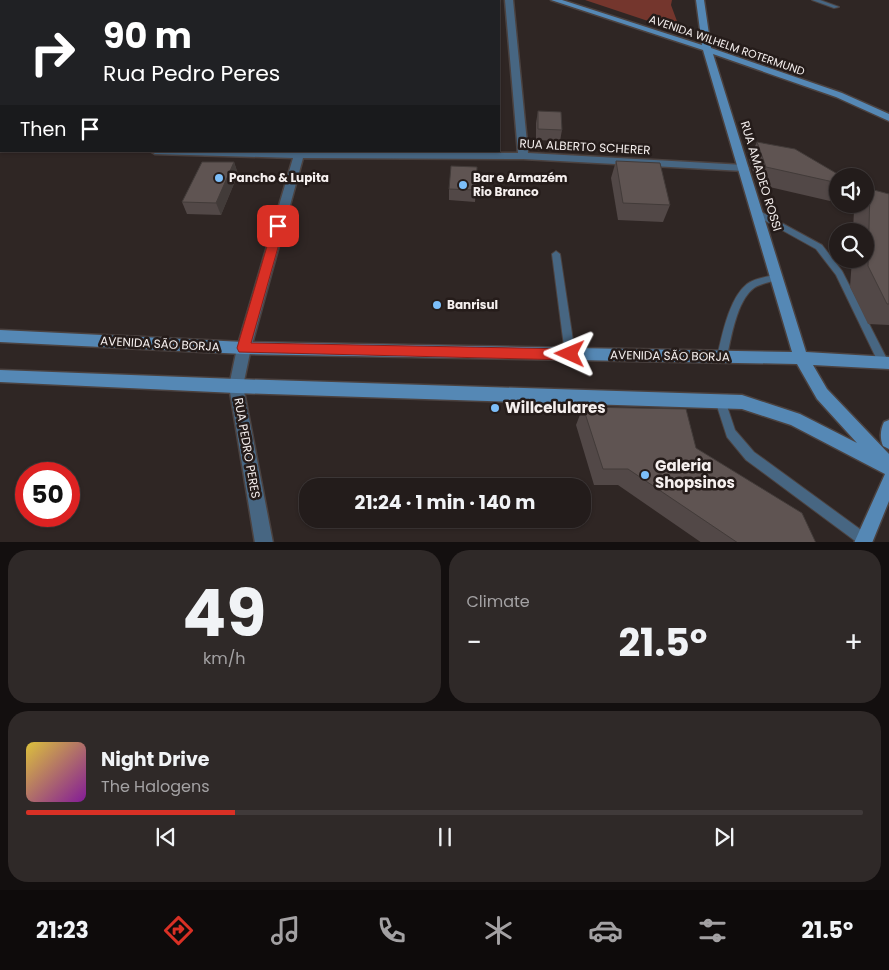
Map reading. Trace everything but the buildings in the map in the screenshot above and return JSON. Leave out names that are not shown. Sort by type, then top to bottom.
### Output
[{"type":"main road","name":"AVENIDA WILHELM ROTERMUND","points":[[555,0],[707,49],[839,95],[889,118]]},
{"type":"main road","name":"RUA AMADEO ROSSI","points":[[700,0],[707,49],[801,358],[822,394],[889,467]]},
{"type":"main road","name":"AVENIDA SÃO BORJA","points":[[0,336],[244,348],[801,358],[887,363]]},
{"type":"main road","points":[[0,376],[236,386],[742,402],[795,419],[889,467]]},
{"type":"main road","points":[[889,427],[889,441]]},
{"type":"main road","points":[[864,541],[889,481]]},
{"type":"street","points":[[509,0],[523,156]]},
{"type":"street","name":"RUA ALBERTO SCHERER","points":[[227,152],[523,156],[744,168]]},
{"type":"street","name":"RUA PEDRO PERES","points":[[264,542],[236,386],[244,348],[299,153]]},
{"type":"lane","points":[[814,0],[836,7]]},
{"type":"lane","points":[[758,212],[819,247],[839,273],[887,363]]},
{"type":"lane","points":[[556,254],[570,354]]},
{"type":"lane","points":[[722,357],[727,330],[736,308],[750,287],[777,277]]},
{"type":"lane","points":[[720,400],[731,433],[750,456],[864,541]]},
{"type":"shaded area","points":[[585,0],[672,0],[671,5],[681,32]]},
{"type":"place","name":"Pancho & Lupita","points":[[219,178]]},
{"type":"place","name":"Bar e Armazém Rio Branco","points":[[463,185]]},
{"type":"place","name":"Banrisul","points":[[437,305]]},
{"type":"place","name":"Willcelulares","points":[[495,408]]},
{"type":"place","name":"Galeria Shopsinos","points":[[645,475]]},
{"type":"route","points":[[278,226],[244,348],[570,354]]}]
